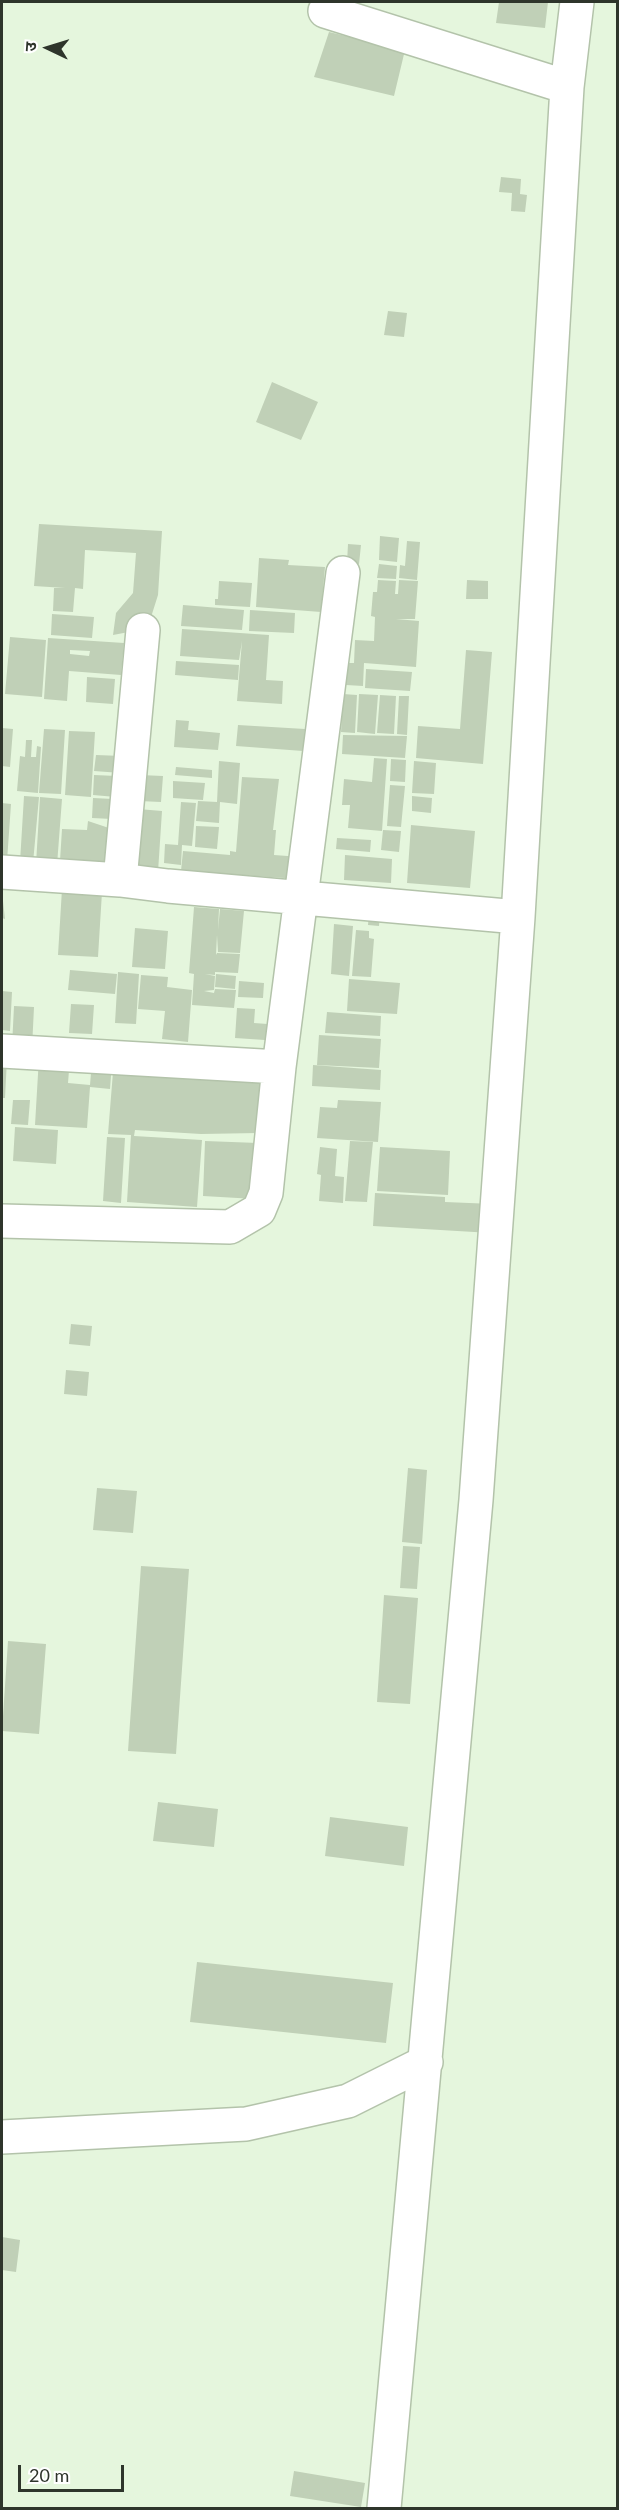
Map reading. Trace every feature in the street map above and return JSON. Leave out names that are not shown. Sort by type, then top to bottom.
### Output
[{"type":"street","points":[[384,2508],[476,1500],[518,917],[567,87],[577,2]]},
{"type":"street","points":[[325,11],[567,87]]},
{"type":"street","points":[[2,1221],[230,1227],[259,1210],[266,1193],[279,1067],[343,573]]},
{"type":"street","points":[[120,880],[143,630]]},
{"type":"street","points":[[2,872],[120,880],[301,899],[518,917]]},
{"type":"street","points":[[2,1051],[279,1067]]},
{"type":"street","points":[[2,2137],[246,2124],[348,2101],[426,2062]]},
{"type":"building","points":[[499,2],[548,2],[545,28],[496,23]]},
{"type":"building","points":[[329,32],[405,50],[394,96],[314,77]]},
{"type":"building","points":[[501,177],[521,179],[520,194],[527,195],[525,212],[511,211],[512,193],[499,192]]},
{"type":"building","points":[[388,311],[407,313],[404,337],[384,335]]},
{"type":"building","points":[[272,382],[318,402],[301,440],[256,422]]},
{"type":"building","points":[[39,524],[162,531],[158,595],[152,614],[134,631],[113,635],[116,613],[133,593],[136,553],[85,550],[83,589],[75,588],[73,612],[53,611],[54,588],[65,588],[34,586]]},
{"type":"building","points":[[380,536],[399,538],[397,562],[379,560]]},
{"type":"building","points":[[407,541],[420,542],[417,580],[399,578],[400,565],[405,566]]},
{"type":"building","points":[[348,544],[361,545],[359,564],[347,563]]},
{"type":"building","points":[[259,558],[289,560],[288,565],[325,567],[321,612],[256,607]]},
{"type":"building","points":[[379,564],[397,566],[396,579],[377,578]]},
{"type":"building","points":[[378,580],[396,581],[395,594],[398,594],[399,580],[418,581],[415,619],[396,619],[419,621],[416,667],[364,663],[363,686],[346,685],[347,663],[354,663],[355,640],[374,641],[375,617],[371,616],[373,592],[377,592]]},
{"type":"building","points":[[467,580],[488,581],[488,599],[466,599]]},
{"type":"building","points":[[219,581],[252,583],[250,607],[215,605],[215,599],[218,599]]},
{"type":"building","points":[[183,605],[244,610],[242,630],[181,626]]},
{"type":"building","points":[[250,610],[295,613],[294,633],[249,631]]},
{"type":"building","points":[[52,614],[94,617],[92,638],[51,635]]},
{"type":"building","points":[[182,629],[269,635],[266,680],[283,681],[282,704],[237,701],[242,641],[239,660],[180,656]]},
{"type":"building","points":[[10,637],[46,640],[42,697],[5,694]]},
{"type":"building","points":[[48,638],[124,643],[121,675],[69,671],[67,701],[44,699]],"holes":[[[70,650],[90,651],[89,656],[70,654]]]},
{"type":"building","points":[[466,650],[492,652],[483,764],[416,758],[418,726],[460,729]]},
{"type":"building","points":[[176,661],[239,665],[238,680],[175,675]]},
{"type":"building","points":[[366,669],[412,672],[410,691],[365,688]]},
{"type":"building","points":[[87,677],[115,679],[113,704],[86,702]]},
{"type":"building","points":[[343,694],[357,695],[355,733],[341,732]]},
{"type":"building","points":[[359,694],[378,695],[375,734],[357,732]]},
{"type":"building","points":[[380,695],[396,696],[394,734],[377,733]]},
{"type":"building","points":[[399,696],[409,696],[407,735],[397,734]]},
{"type":"building","points":[[176,720],[189,721],[188,730],[220,733],[218,750],[174,747]]},
{"type":"building","points":[[238,725],[305,729],[303,751],[236,746]]},
{"type":"building","points":[[2,728],[13,729],[10,767],[2,766]]},
{"type":"building","points":[[44,729],[65,730],[61,794],[39,793]]},
{"type":"building","points":[[69,731],[95,732],[91,797],[65,795]]},
{"type":"building","points":[[343,735],[407,736],[405,758],[342,754]]},
{"type":"building","points":[[26,740],[32,740],[31,757],[36,757],[37,746],[41,747],[38,793],[17,791],[20,756],[25,757]]},
{"type":"building","points":[[96,755],[122,756],[121,773],[94,771]]},
{"type":"building","points":[[374,758],[387,759],[382,831],[348,828],[350,805],[342,805],[344,779],[372,782]]},
{"type":"building","points":[[391,759],[406,760],[405,782],[390,781]]},
{"type":"building","points":[[219,761],[240,763],[237,804],[220,802],[219,823],[196,821],[198,801],[217,802]]},
{"type":"building","points":[[414,761],[436,763],[434,794],[412,793]]},
{"type":"building","points":[[176,767],[212,770],[212,778],[175,775]]},
{"type":"building","points":[[94,775],[117,776],[116,797],[93,795]]},
{"type":"building","points":[[140,775],[163,776],[161,802],[139,801]]},
{"type":"building","points":[[242,777],[279,779],[273,830],[276,830],[274,855],[301,857],[299,879],[181,871],[183,851],[230,855],[230,851],[236,852]]},
{"type":"building","points":[[173,781],[205,783],[203,800],[173,798]]},
{"type":"building","points":[[390,785],[405,786],[401,827],[387,826]]},
{"type":"building","points":[[24,796],[39,797],[33,863],[20,862]]},
{"type":"building","points":[[412,796],[432,798],[431,813],[412,811]]},
{"type":"building","points":[[40,797],[62,799],[57,865],[36,864]]},
{"type":"building","points":[[93,798],[113,799],[112,819],[92,818]]},
{"type":"building","points":[[181,802],[196,803],[192,846],[182,845],[181,865],[164,863],[165,844],[178,845]]},
{"type":"building","points":[[2,803],[11,804],[7,861],[2,860]]},
{"type":"building","points":[[138,809],[162,811],[158,872],[133,871]]},
{"type":"building","points":[[88,821],[115,830],[111,870],[60,861],[62,829],[87,830]]},
{"type":"building","points":[[411,825],[475,831],[470,888],[407,883]]},
{"type":"building","points":[[196,826],[219,827],[217,849],[195,847]]},
{"type":"building","points":[[383,830],[401,831],[399,852],[381,850]]},
{"type":"building","points":[[337,838],[371,840],[370,852],[336,849]]},
{"type":"building","points":[[345,855],[392,859],[391,883],[344,880]]},
{"type":"building","points":[[62,889],[102,892],[98,957],[58,955]]},
{"type":"building","points":[[3,901],[5,919],[2,918]]},
{"type":"building","points":[[194,907],[219,909],[218,930],[220,909],[244,911],[240,953],[218,952],[217,935],[216,955],[217,953],[240,954],[238,973],[205,974],[215,976],[214,990],[204,991],[214,993],[215,989],[236,990],[234,1008],[192,1005],[194,974],[189,973]]},
{"type":"building","points":[[369,912],[380,913],[379,926],[368,925]]},
{"type":"building","points":[[334,924],[353,926],[349,976],[331,974]]},
{"type":"building","points":[[135,928],[168,931],[165,969],[132,967]]},
{"type":"building","points":[[356,930],[369,931],[369,938],[374,939],[371,977],[352,976]]},
{"type":"building","points":[[70,970],[117,974],[115,994],[68,990]]},
{"type":"building","points":[[118,972],[139,974],[136,1024],[115,1023]]},
{"type":"building","points":[[216,974],[236,976],[235,989],[215,987]]},
{"type":"building","points":[[141,975],[168,977],[167,987],[192,990],[188,1042],[162,1039],[165,1011],[138,1009]]},
{"type":"building","points":[[349,979],[400,983],[397,1014],[347,1011]]},
{"type":"building","points":[[239,981],[264,983],[263,998],[238,997]]},
{"type":"building","points":[[2,991],[12,992],[10,1031],[2,1030]]},
{"type":"building","points":[[71,1004],[94,1005],[92,1034],[69,1033]]},
{"type":"building","points":[[14,1006],[34,1007],[32,1048],[12,1046]]},
{"type":"building","points":[[237,1008],[255,1009],[254,1023],[281,1025],[280,1041],[235,1038]]},
{"type":"building","points":[[327,1012],[381,1016],[380,1036],[325,1033]]},
{"type":"building","points":[[319,1035],[381,1039],[379,1068],[317,1065]]},
{"type":"building","points":[[39,1057],[70,1058],[68,1083],[90,1085],[92,1061],[112,1062],[110,1089],[90,1087],[87,1128],[35,1125]]},
{"type":"building","points":[[2,1059],[7,1059],[5,1098],[2,1098]]},
{"type":"building","points":[[313,1065],[381,1070],[380,1090],[312,1086]]},
{"type":"building","points":[[113,1072],[265,1076],[258,1133],[201,1134],[135,1130],[134,1136],[202,1140],[197,1207],[127,1202],[131,1135],[108,1134]]},
{"type":"building","points":[[13,1100],[30,1100],[28,1125],[11,1124]]},
{"type":"building","points":[[338,1100],[381,1102],[378,1142],[317,1138],[320,1107],[337,1108]]},
{"type":"building","points":[[15,1127],[58,1130],[56,1164],[13,1161]]},
{"type":"building","points":[[107,1137],[125,1138],[121,1203],[103,1201]]},
{"type":"building","points":[[205,1141],[258,1143],[255,1199],[203,1196]]},
{"type":"building","points":[[350,1141],[373,1142],[367,1202],[345,1201]]},
{"type":"building","points":[[320,1147],[337,1149],[335,1176],[344,1177],[343,1203],[319,1201],[321,1175],[317,1174]]},
{"type":"building","points":[[380,1147],[450,1151],[448,1195],[377,1191]]},
{"type":"building","points":[[375,1193],[445,1197],[445,1202],[493,1204],[491,1233],[373,1226]]},
{"type":"building","points":[[71,1324],[92,1326],[90,1346],[69,1344]]},
{"type":"building","points":[[66,1370],[89,1372],[87,1396],[64,1394]]},
{"type":"building","points":[[408,1468],[427,1470],[422,1544],[402,1542]]},
{"type":"building","points":[[97,1488],[137,1491],[133,1533],[93,1530]]},
{"type":"building","points":[[403,1546],[420,1547],[417,1589],[400,1588]]},
{"type":"building","points":[[141,1566],[189,1569],[176,1754],[128,1751]]},
{"type":"building","points":[[384,1595],[418,1598],[410,1704],[377,1702]]},
{"type":"building","points":[[8,1641],[46,1644],[39,1734],[2,1731]]},
{"type":"building","points":[[158,1802],[218,1809],[214,1847],[153,1841]]},
{"type":"building","points":[[330,1817],[408,1827],[404,1866],[325,1856]]},
{"type":"building","points":[[197,1962],[393,1983],[386,2043],[190,2022]]},
{"type":"building","points":[[2,2237],[20,2240],[16,2272],[2,2270]]},
{"type":"building","points":[[294,2471],[365,2483],[361,2507],[290,2496]]}]
